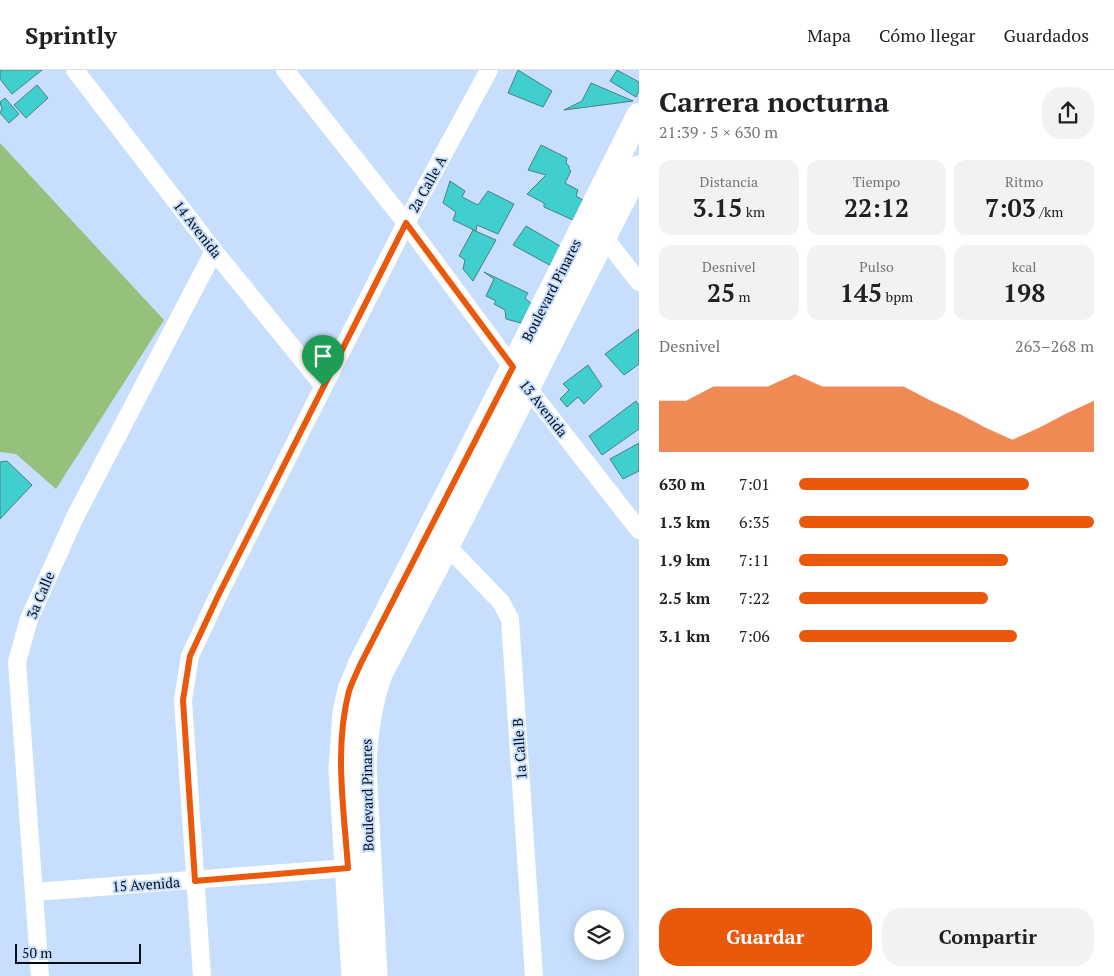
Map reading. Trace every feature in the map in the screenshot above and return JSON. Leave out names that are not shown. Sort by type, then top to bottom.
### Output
[{"type":"street","name":"14 Avenida","points":[[75,70],[214,251],[323,386]]},
{"type":"street","name":"13 Avenida","points":[[285,70],[406,223],[527,387],[639,530]]},
{"type":"street","name":"2a Calle A","points":[[202,976],[183,700],[190,656],[323,386],[483,74]]},
{"type":"street","name":"Boulevard Pinares","points":[[354,976],[341,768],[345,713],[350,690],[361,663],[513,367],[639,115]]},
{"type":"street","name":"Boulevard Pinares","points":[[376,976],[364,767],[368,716],[380,674],[639,168]]},
{"type":"street","points":[[604,237],[639,282]]},
{"type":"street","name":"3a Calle","points":[[40,976],[17,662],[29,619],[75,517],[214,251]]},
{"type":"street","name":"1a Calle B","points":[[447,546],[501,602],[510,619],[534,976]]},
{"type":"street","name":"15 Avenida","points":[[35,892],[348,868]]},
{"type":"green space","points":[[0,143],[164,320],[56,489],[16,454],[0,452]]},
{"type":"building","points":[[0,70],[42,70],[12,94],[0,79]]},
{"type":"building","points":[[518,70],[552,91],[543,107],[508,93]]},
{"type":"building","points":[[617,70],[639,82],[639,91],[636,97],[610,81]]},
{"type":"building","points":[[591,83],[633,101],[564,110],[582,101]]},
{"type":"building","points":[[37,85],[48,98],[26,118],[14,105]]},
{"type":"building","points":[[5,98],[19,114],[9,123],[0,113],[2,109],[0,102]]},
{"type":"building","points":[[541,145],[567,158],[566,163],[571,171],[565,183],[578,190],[576,196],[583,200],[573,220],[544,207],[544,203],[527,194],[546,175],[528,170]]},
{"type":"building","points":[[450,181],[465,191],[462,197],[478,205],[488,191],[514,204],[498,234],[477,225],[476,231],[453,220],[456,212],[443,203]]},
{"type":"building","points":[[526,226],[560,246],[555,268],[513,245]]},
{"type":"building","points":[[473,230],[496,240],[473,281],[463,269],[465,260],[459,256]]},
{"type":"building","points":[[484,272],[528,293],[525,298],[532,304],[521,323],[506,319],[505,310],[494,304],[496,301],[486,296],[494,279]]},
{"type":"building","points":[[639,329],[639,364],[624,375],[605,354]]},
{"type":"building","points":[[588,365],[602,386],[584,404],[578,397],[567,407],[560,399],[569,390],[563,384]]},
{"type":"building","points":[[636,401],[639,406],[639,429],[602,455],[589,436]]},
{"type":"building","points":[[639,443],[639,471],[623,479],[610,459]]},
{"type":"building","points":[[7,461],[32,485],[0,519],[0,462]]},
{"type":"route","points":[[406,223],[513,367],[361,663],[350,690],[345,713],[341,768],[348,868],[195,881],[183,700],[190,656],[323,386],[406,223]]}]
